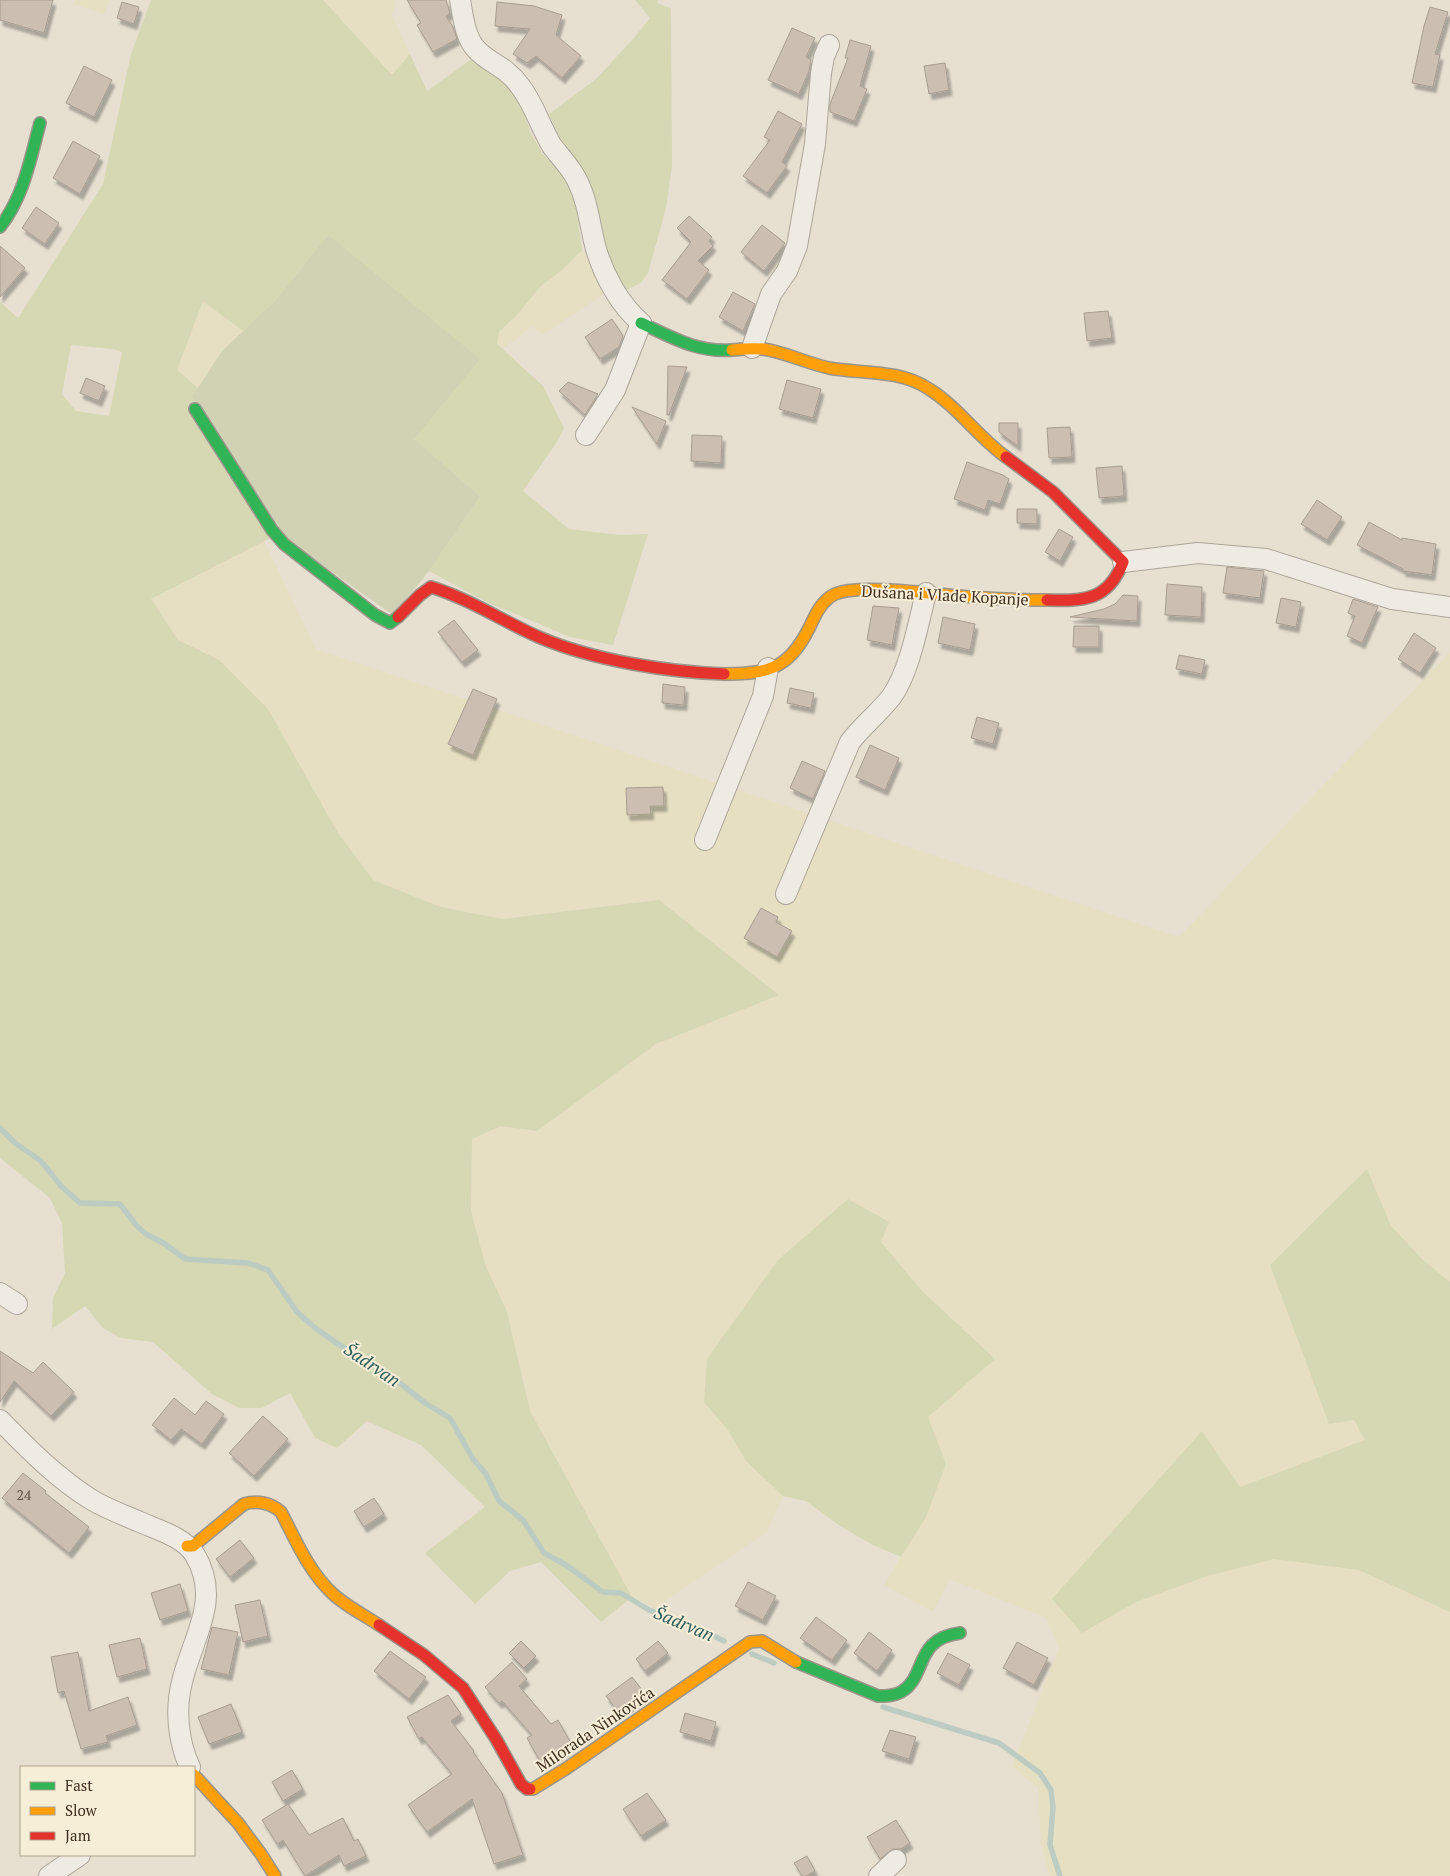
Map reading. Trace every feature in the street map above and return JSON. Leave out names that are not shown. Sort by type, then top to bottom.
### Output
[{"type":"street","points":[[460,0],[466,29],[472,43],[477,50],[501,66],[516,80],[532,102],[553,146],[582,189],[588,206],[597,250],[606,272],[630,313],[641,323],[703,349],[735,351],[752,348],[766,350],[826,368],[901,377],[919,383],[936,394],[991,446],[1041,483],[1093,530],[1123,562],[1198,553],[1266,559],[1392,599],[1450,607]]},
{"type":"street","points":[[752,348],[771,294],[787,272],[797,246],[815,144],[821,73],[824,57],[829,45]]},
{"type":"street","points":[[0,227],[13,209],[21,193],[40,123]]},
{"type":"street","points":[[586,435],[615,390],[641,323]]},
{"type":"street","name":"Dušana i Vlade Kopanje","points":[[196,409],[272,530],[284,544],[375,616],[390,623],[398,618],[421,592],[432,587],[479,607],[533,634],[580,652],[692,672],[734,674],[778,666],[799,647],[815,614],[824,600],[832,594],[850,590],[926,593],[1008,600],[1082,599],[1098,594],[1116,581],[1123,562]]},
{"type":"street","points":[[786,894],[850,742],[859,730],[886,703],[903,676],[926,593]]},
{"type":"street","points":[[705,840],[763,696],[768,668]]},
{"type":"street","points":[[0,1293],[17,1304]]},
{"type":"street","points":[[0,1420],[24,1445],[72,1486],[92,1500],[177,1538],[194,1553],[201,1567],[206,1588],[203,1622],[188,1659],[179,1695],[178,1710],[181,1734],[186,1759],[190,1766]]},
{"type":"street","name":"Milorada Ninkovića","points":[[187,1546],[193,1546],[244,1504],[257,1502],[275,1507],[281,1512],[308,1564],[334,1595],[424,1655],[463,1688],[496,1739],[521,1784],[528,1789],[533,1789],[567,1768],[750,1642],[762,1642],[797,1662],[878,1696],[890,1697],[899,1694],[908,1687],[928,1650],[936,1640],[947,1635],[960,1633]]},
{"type":"street","points":[[195,1777],[212,1792],[246,1832],[265,1859],[274,1876]]},
{"type":"street","points":[[49,1876],[79,1856]]},
{"type":"street","points":[[879,1876],[896,1860]]},
{"type":"shaded area","points":[[75,0],[109,0],[104,14],[74,4]]},
{"type":"shaded area","points":[[323,0],[394,0],[395,5],[392,15],[410,54],[392,75]]},
{"type":"shaded area","points":[[582,250],[610,290],[542,335],[533,326],[503,349],[497,344],[499,333],[541,286],[563,269]]},
{"type":"shaded area","points":[[203,301],[243,331],[222,351],[198,388],[176,370]]},
{"type":"shaded area","points":[[264,541],[316,649],[1179,937],[1450,652],[1450,1876],[1049,1876],[1041,1844],[1038,1788],[1012,1766],[1059,1648],[1046,1618],[950,1579],[933,1612],[884,1585],[901,1556],[873,1545],[840,1526],[806,1501],[783,1496],[767,1532],[655,1608],[632,1597],[530,1411],[507,1312],[485,1264],[471,1211],[472,1139],[501,1126],[537,1131],[656,1044],[778,994],[659,900],[502,919],[441,907],[373,880],[338,833],[219,660],[178,640],[151,599]]},
{"type":"green space","points":[[151,0],[323,0],[392,75],[410,54],[427,91],[472,59],[511,87],[518,95],[531,134],[542,153],[560,171],[575,199],[582,250],[563,269],[541,286],[516,316],[499,332],[497,344],[543,386],[564,428],[557,442],[523,491],[569,529],[619,535],[648,534],[613,645],[570,637],[487,602],[429,571],[480,496],[414,439],[348,253],[328,235],[276,300],[243,331],[203,301],[177,370],[198,388],[192,397],[272,537],[151,599],[178,640],[219,660],[268,709],[338,833],[373,880],[441,907],[502,919],[659,900],[779,995],[656,1044],[537,1131],[501,1126],[472,1139],[471,1211],[485,1264],[507,1312],[530,1411],[632,1597],[601,1622],[541,1562],[510,1571],[475,1604],[425,1553],[485,1507],[421,1445],[367,1421],[337,1448],[315,1438],[290,1393],[262,1408],[239,1408],[212,1394],[153,1342],[121,1338],[103,1328],[85,1306],[52,1329],[53,1298],[65,1273],[62,1223],[50,1198],[0,1158],[0,302],[18,318],[103,184],[131,54]],"holes":[[[71,345],[113,349],[122,352],[109,416],[76,411],[62,394]]]},
{"type":"green space","points":[[635,0],[658,0],[657,3],[671,8],[672,166],[666,208],[648,273],[641,283],[624,291],[607,251],[585,175],[559,136],[549,114],[596,79],[650,18]]},
{"type":"green space","points":[[328,235],[480,359],[414,439],[480,496],[429,571],[393,615],[288,541],[192,397],[222,351],[276,300]]},
{"type":"green space","points":[[1367,1169],[1391,1226],[1423,1260],[1450,1282],[1450,1612],[1359,1570],[1274,1559],[1207,1576],[1136,1602],[1082,1633],[1052,1599],[1202,1431],[1240,1487],[1365,1440],[1354,1420],[1329,1424],[1270,1265]]},
{"type":"green space","points":[[848,1199],[889,1222],[881,1242],[922,1291],[995,1359],[928,1417],[946,1464],[926,1517],[901,1557],[873,1545],[840,1526],[806,1501],[783,1496],[746,1461],[728,1430],[704,1402],[707,1359],[778,1260]]},
{"type":"building","points":[[0,0],[53,0],[44,33],[0,20]]},
{"type":"building","points":[[407,0],[446,0],[450,13],[446,16],[453,27],[457,39],[433,52],[417,25],[421,23]]},
{"type":"building","points":[[122,2],[139,7],[134,24],[117,18]]},
{"type":"building","points":[[497,2],[534,6],[562,15],[556,35],[581,56],[562,78],[536,56],[527,63],[513,54],[530,29],[495,26]]},
{"type":"building","points":[[1430,7],[1448,12],[1435,54],[1440,55],[1433,87],[1412,83]]},
{"type":"building","points":[[792,28],[815,38],[806,57],[811,60],[809,71],[799,94],[768,80]]},
{"type":"building","points":[[850,40],[871,46],[860,86],[867,89],[854,121],[830,112],[830,104],[848,58],[845,58]]},
{"type":"building","points":[[945,63],[949,90],[929,94],[924,66]]},
{"type":"building","points":[[84,66],[112,80],[94,117],[66,103]]},
{"type":"building","points":[[778,111],[802,124],[782,162],[787,166],[767,193],[743,176],[770,140],[764,137]]},
{"type":"building","points":[[73,141],[100,156],[80,194],[53,178]]},
{"type":"building","points":[[36,207],[59,223],[45,244],[22,228]]},
{"type":"building","points":[[689,216],[712,237],[709,241],[713,246],[698,261],[709,270],[687,299],[662,280],[691,242],[677,228]]},
{"type":"building","points":[[762,225],[785,243],[764,271],[741,252]]},
{"type":"building","points":[[0,246],[25,268],[0,297]]},
{"type":"building","points":[[733,292],[755,304],[743,331],[719,317]]},
{"type":"building","points":[[1108,311],[1112,338],[1087,341],[1084,313]]},
{"type":"building","points":[[612,319],[623,336],[619,347],[600,359],[585,337]]},
{"type":"building","points":[[668,366],[687,367],[669,415],[667,415]]},
{"type":"building","points":[[86,378],[105,386],[99,401],[80,393]]},
{"type":"building","points":[[787,380],[821,389],[813,418],[779,409]]},
{"type":"building","points":[[568,382],[598,394],[585,415],[559,391]]},
{"type":"building","points":[[632,407],[666,421],[657,444]]},
{"type":"building","points":[[999,423],[1018,423],[1018,446],[999,432]]},
{"type":"building","points":[[1070,427],[1072,457],[1049,458],[1047,428]]},
{"type":"building","points":[[692,435],[722,436],[721,463],[691,461]]},
{"type":"building","points":[[967,462],[1009,479],[1000,504],[988,500],[985,510],[954,499]]},
{"type":"building","points":[[1122,466],[1124,496],[1099,498],[1096,468]]},
{"type":"building","points":[[1317,500],[1342,517],[1327,540],[1301,524]]},
{"type":"building","points":[[1017,509],[1037,509],[1037,524],[1017,523]]},
{"type":"building","points":[[1369,522],[1402,540],[1402,538],[1436,544],[1432,575],[1403,571],[1403,569],[1357,545]]},
{"type":"building","points":[[1059,529],[1073,537],[1060,561],[1045,552]]},
{"type":"building","points":[[1227,567],[1264,571],[1260,598],[1223,593]]},
{"type":"building","points":[[1167,584],[1202,587],[1201,617],[1165,615]]},
{"type":"building","points":[[1123,595],[1138,596],[1137,621],[1070,617],[1104,609],[1115,604]]},
{"type":"building","points":[[1281,598],[1301,602],[1296,627],[1276,623]]},
{"type":"building","points":[[1353,599],[1378,607],[1362,643],[1347,636],[1355,616],[1348,613]]},
{"type":"building","points":[[873,606],[899,608],[892,645],[867,640]]},
{"type":"building","points":[[943,617],[975,624],[970,650],[938,643]]},
{"type":"building","points":[[454,620],[478,650],[462,662],[438,632]]},
{"type":"building","points":[[1074,626],[1099,626],[1099,647],[1073,647]]},
{"type":"building","points":[[1414,633],[1436,648],[1420,673],[1398,659]]},
{"type":"building","points":[[1179,655],[1205,660],[1202,674],[1176,669]]},
{"type":"building","points":[[663,684],[685,687],[684,705],[662,703]]},
{"type":"building","points":[[790,688],[814,693],[811,708],[787,703]]},
{"type":"building","points":[[473,689],[497,699],[473,755],[448,744]]},
{"type":"building","points":[[977,717],[999,723],[993,744],[971,738]]},
{"type":"building","points":[[870,745],[899,758],[885,790],[856,777]]},
{"type":"building","points":[[802,761],[825,771],[813,799],[790,788]]},
{"type":"building","points":[[663,787],[664,806],[650,806],[651,814],[627,815],[626,788]]},
{"type":"building","points":[[761,908],[778,917],[776,922],[792,931],[777,957],[744,938]]},
{"type":"building","points":[[0,1351],[33,1373],[43,1362],[74,1392],[51,1416],[14,1381],[0,1402]]},
{"type":"building","points":[[174,1398],[195,1415],[206,1401],[224,1414],[202,1444],[181,1429],[171,1440],[152,1425]]},
{"type":"building","points":[[263,1416],[288,1439],[254,1476],[229,1453]]},
{"type":"building","points":[[23,1473],[46,1491],[45,1493],[89,1527],[69,1553],[2,1498]]},
{"type":"building","points":[[374,1498],[384,1514],[364,1527],[354,1511]]},
{"type":"building","points":[[240,1540],[254,1558],[230,1577],[216,1559]]},
{"type":"building","points":[[748,1582],[776,1596],[763,1620],[735,1606]]},
{"type":"building","points":[[180,1584],[188,1611],[160,1620],[151,1593]]},
{"type":"building","points":[[260,1600],[268,1636],[243,1642],[235,1605]]},
{"type":"building","points":[[816,1617],[847,1640],[832,1660],[800,1638]]},
{"type":"building","points":[[212,1627],[238,1632],[229,1675],[201,1669]]},
{"type":"building","points":[[869,1632],[892,1650],[877,1671],[854,1653]]},
{"type":"building","points":[[140,1638],[147,1669],[117,1677],[109,1645]]},
{"type":"building","points":[[521,1641],[536,1656],[524,1668],[509,1653]]},
{"type":"building","points":[[658,1641],[668,1653],[645,1671],[636,1659]]},
{"type":"building","points":[[1017,1642],[1048,1658],[1034,1685],[1003,1668]]},
{"type":"building","points":[[390,1651],[426,1677],[409,1699],[374,1671]]},
{"type":"building","points":[[78,1652],[89,1711],[128,1697],[137,1725],[106,1736],[108,1742],[81,1749],[64,1691],[58,1693],[51,1657]]},
{"type":"building","points":[[948,1653],[970,1665],[959,1685],[937,1673]]},
{"type":"building","points":[[512,1662],[527,1679],[519,1686],[551,1724],[558,1720],[572,1745],[542,1765],[527,1738],[532,1735],[502,1701],[499,1703],[485,1687]]},
{"type":"building","points":[[632,1677],[646,1695],[619,1713],[606,1696]]},
{"type":"building","points":[[448,1695],[461,1714],[451,1721],[502,1793],[523,1855],[494,1864],[472,1799],[427,1832],[408,1805],[452,1774],[422,1737],[419,1739],[407,1717]]},
{"type":"building","points":[[231,1704],[242,1732],[209,1744],[198,1717]]},
{"type":"building","points":[[685,1713],[716,1722],[711,1741],[680,1732]]},
{"type":"building","points":[[890,1730],[916,1737],[909,1759],[882,1751]]},
{"type":"building","points":[[292,1770],[303,1789],[283,1801],[272,1782]]},
{"type":"building","points":[[647,1793],[666,1820],[641,1836],[623,1809]]},
{"type":"building","points":[[288,1804],[309,1835],[343,1818],[354,1841],[358,1839],[366,1856],[344,1866],[339,1855],[305,1876],[283,1840],[277,1844],[262,1820]]},
{"type":"building","points":[[896,1820],[910,1843],[901,1849],[893,1849],[880,1859],[867,1837]]},
{"type":"building","points":[[807,1856],[815,1871],[802,1876],[794,1863]]},
{"type":"waterway","name":"Šadrvan","points":[[0,1128],[15,1143],[41,1161],[61,1186],[80,1203],[120,1204],[136,1225],[146,1234],[165,1244],[185,1259],[248,1263],[268,1270],[297,1312],[314,1327],[391,1376],[425,1403],[450,1418],[473,1459],[486,1474],[499,1501],[523,1520],[544,1553],[566,1565],[603,1592],[621,1593],[649,1610],[698,1628],[724,1641]]},
{"type":"waterway","points":[[752,1654],[774,1663]]},
{"type":"waterway","points":[[883,1707],[999,1743],[1040,1773],[1051,1790],[1053,1807],[1050,1845],[1060,1876]]},
{"type":"traffic: fast","points":[[0,227],[21,190],[40,123]]},
{"type":"traffic: fast","points":[[641,323],[685,343],[708,349],[732,350]]},
{"type":"traffic: fast","points":[[195,409],[272,530],[284,544],[375,615],[390,623],[398,617]]},
{"type":"traffic: fast","points":[[796,1662],[878,1696],[893,1695],[901,1692],[909,1685],[928,1650],[935,1642],[960,1633]]},
{"type":"traffic: slow","points":[[732,350],[763,349],[829,368],[880,373],[905,378],[929,389],[939,396],[1006,457]]},
{"type":"traffic: slow","points":[[724,674],[756,672],[779,664],[797,648],[817,612],[825,602],[831,596],[847,591],[881,590],[1019,600],[1047,600]]},
{"type":"traffic: slow","points":[[187,1546],[193,1546],[244,1504],[254,1502],[268,1504],[281,1512],[304,1556],[324,1585],[333,1594],[379,1625]]},
{"type":"traffic: slow","points":[[530,1789],[567,1768],[750,1642],[762,1641],[796,1662]]},
{"type":"traffic: slow","points":[[195,1776],[238,1823],[275,1876]]},
{"type":"traffic: jam","points":[[1006,457],[1053,492],[1123,562],[1110,585],[1093,596],[1072,600],[1047,600]]},
{"type":"traffic: jam","points":[[398,617],[431,587],[473,604],[527,632],[584,653],[655,668],[724,674]]},
{"type":"traffic: jam","points":[[379,1625],[424,1655],[463,1688],[496,1739],[521,1784],[530,1789]]}]
